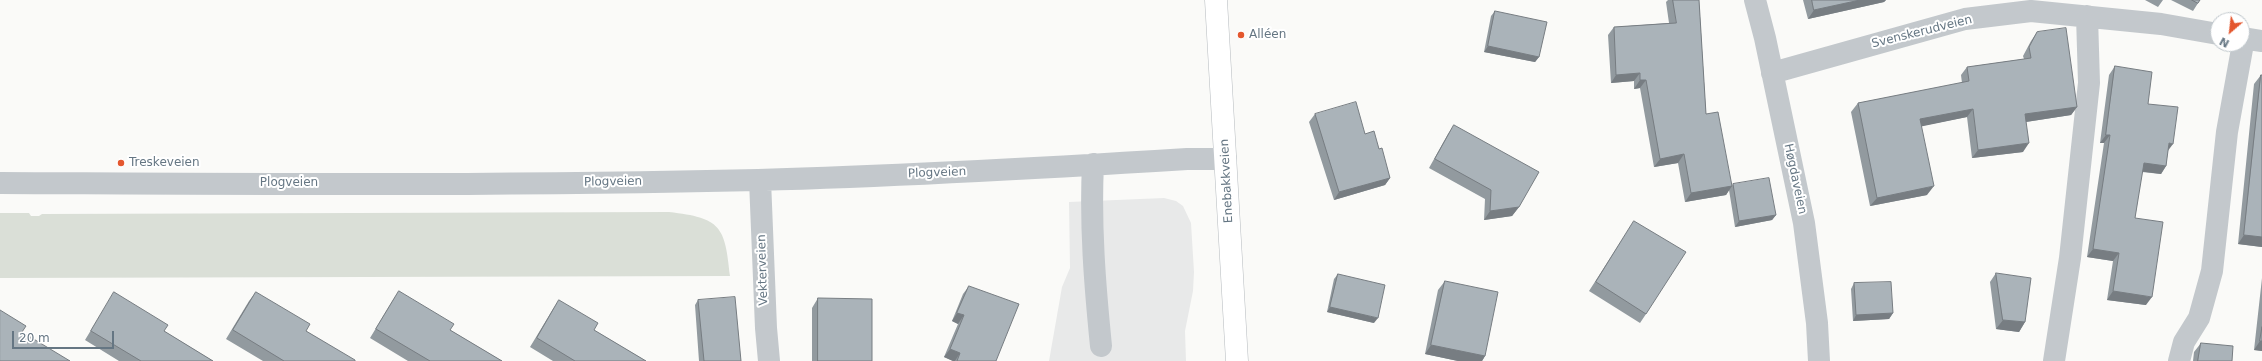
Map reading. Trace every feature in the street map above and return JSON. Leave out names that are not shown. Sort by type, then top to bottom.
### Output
[{"type":"main road","name":"Enebakkveien","points":[[1216,0],[1237,361]]},
{"type":"street","name":"Høgdaveien","points":[[1755,0],[1804,222],[1817,323],[1818,361]]},
{"type":"street","name":"Svenskerudveien","points":[[1772,73],[1965,19],[2030,11],[2161,24],[2210,33]]},
{"type":"street","points":[[2054,361],[2070,258],[2089,83],[2087,16]]},
{"type":"street","points":[[2179,361],[2184,342],[2199,318],[2212,271],[2227,132],[2246,52]]},
{"type":"street","name":"Plogveien","points":[[0,183],[444,183],[760,180],[1226,159]]},
{"type":"street","points":[[1094,164],[1092,192],[1094,281],[1101,346]]},
{"type":"street","name":"Vekterveien","points":[[760,180],[766,328],[769,361]]},
{"type":"shaded area","points":[[1164,198],[1176,201],[1183,206],[1191,223],[1194,272],[1193,291],[1185,331],[1186,361],[1049,361],[1062,287],[1070,268],[1069,202]]},
{"type":"shaded area","points":[[669,212],[686,214],[700,218],[710,222],[717,228],[722,235],[726,246],[730,276],[0,278],[0,213],[29,213],[31,216],[39,216],[42,214]]},
{"type":"building","points":[[1673,0],[1699,0],[1706,114],[1718,112],[1732,186],[1691,193],[1684,154],[1660,159],[1646,80],[1640,80],[1640,73],[1616,75],[1614,27],[1676,23]]},
{"type":"building","points":[[1812,0],[1860,0],[1814,10]]},
{"type":"building","points":[[2192,0],[2200,0],[2198,3]]},
{"type":"building","points":[[1495,11],[1547,22],[1539,57],[1488,46]]},
{"type":"building","points":[[2066,28],[2077,107],[2025,114],[2029,143],[1978,150],[1973,109],[1920,119],[1934,186],[1877,198],[1858,103],[1969,81],[1967,67],[2031,58],[2029,47],[2037,32]]},
{"type":"building","points":[[2115,66],[2152,72],[2148,104],[2178,107],[2173,144],[2169,143],[2166,166],[2144,163],[2135,218],[2163,222],[2152,297],[2113,291],[2119,253],[2093,249],[2110,135],[2106,135]]},
{"type":"building","points":[[2262,75],[2262,237],[2244,235]]},
{"type":"building","points":[[1356,102],[1365,134],[1374,131],[1379,149],[1382,148],[1390,178],[1339,192],[1315,114]]},
{"type":"building","points":[[1454,125],[1539,172],[1519,207],[1490,211],[1491,190],[1435,159]]},
{"type":"building","points":[[1769,178],[1776,215],[1739,221],[1733,184]]},
{"type":"building","points":[[1634,221],[1686,252],[1646,314],[1596,282]]},
{"type":"building","points":[[1996,273],[2031,278],[2025,322],[2003,320]]},
{"type":"building","points":[[1338,274],[1385,285],[1378,318],[1330,307]]},
{"type":"building","points":[[1445,281],[1498,292],[1485,356],[1431,345]]},
{"type":"building","points":[[1891,282],[1893,313],[1856,315],[1854,283]]},
{"type":"building","points":[[969,286],[1019,304],[996,361],[957,361],[960,353],[950,349],[964,315],[957,313]]},
{"type":"building","points":[[399,291],[454,324],[450,330],[502,361],[430,361],[376,329]]},
{"type":"building","points":[[114,292],[168,325],[164,331],[213,361],[141,361],[91,331]]},
{"type":"building","points":[[256,292],[310,324],[306,331],[355,361],[284,361],[233,330]]},
{"type":"building","points":[[735,297],[741,361],[704,361],[698,300]]},
{"type":"building","points":[[818,298],[872,299],[872,361],[818,361]]},
{"type":"building","points":[[559,300],[598,323],[594,330],[646,361],[575,361],[537,338]]},
{"type":"building","points":[[0,310],[26,326],[22,332],[70,361],[0,361]]},
{"type":"building","points":[[2262,327],[2262,341],[2260,341]]},
{"type":"building","points":[[2201,343],[2233,346],[2232,361],[2198,361]]},
{"type":"place","name":"Alléen","points":[[1241,35]]},
{"type":"place","name":"Treskeveien","points":[[121,163]]}]
